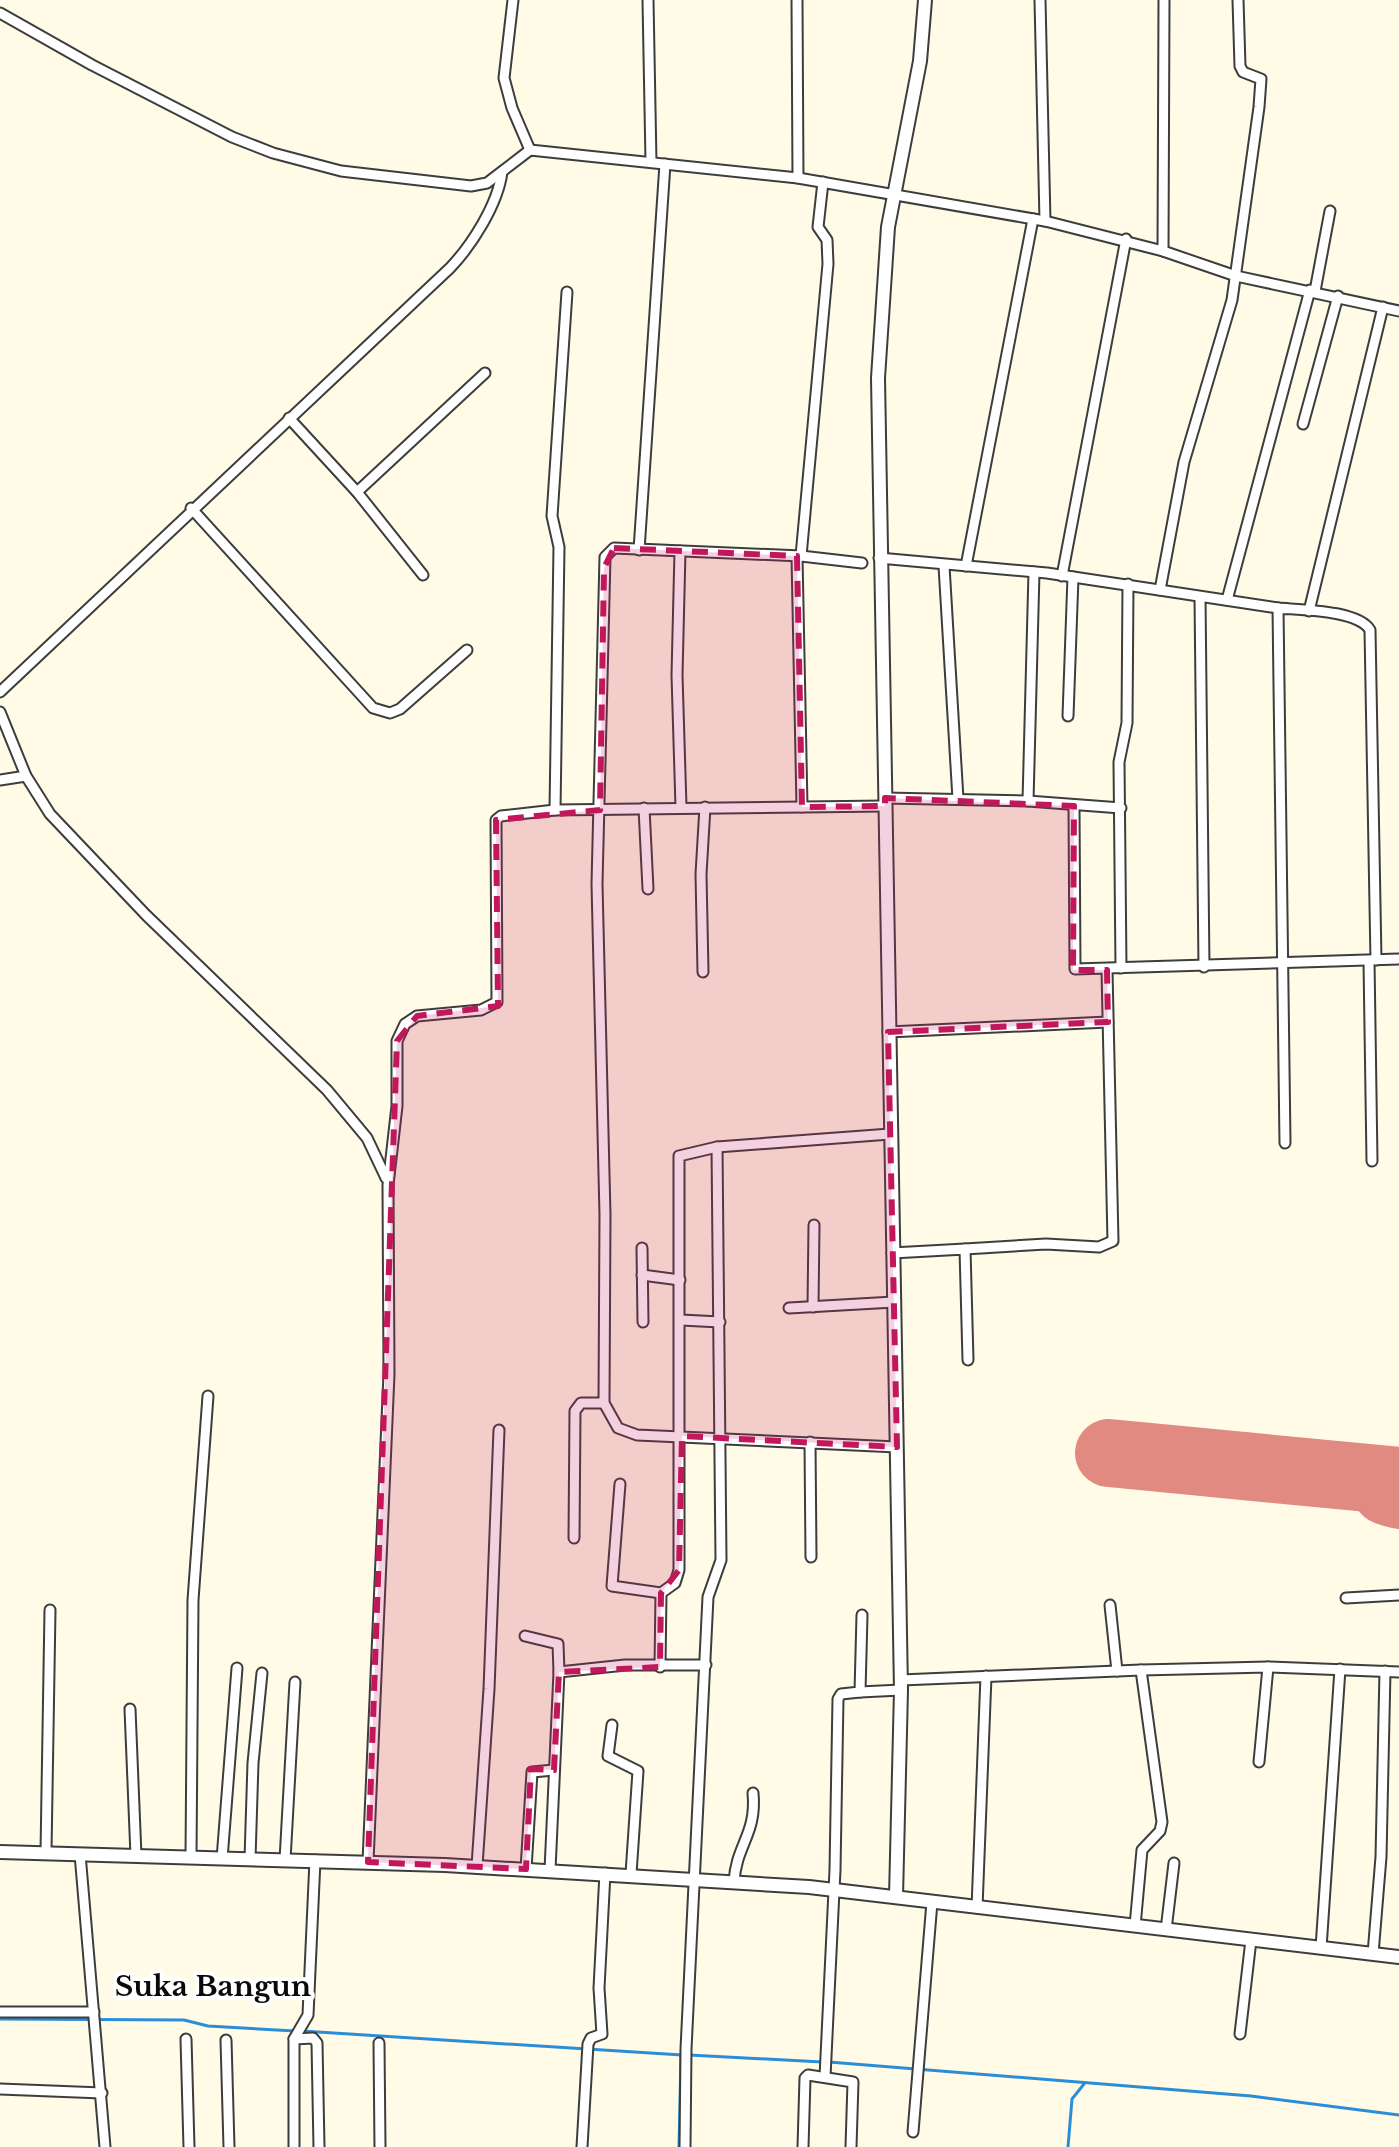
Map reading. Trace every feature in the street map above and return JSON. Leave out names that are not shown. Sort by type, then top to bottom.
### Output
[{"type":"street","points":[[513,0],[504,78],[512,108],[530,150]]},
{"type":"street","points":[[648,0],[651,162]]},
{"type":"street","points":[[797,0],[798,178]]},
{"type":"street","points":[[896,1897],[901,1685],[878,378],[882,289],[893,195],[920,61],[925,0]]},
{"type":"street","points":[[1040,0],[1045,221]]},
{"type":"street","points":[[1163,251],[1164,0]]},
{"type":"street","points":[[1160,590],[1184,462],[1222,337],[1236,276],[1262,83],[1240,66],[1238,0]]},
{"type":"street","points":[[0,13],[92,65],[232,137],[273,153],[341,171],[455,186],[487,183],[530,150],[798,178],[1045,221],[1126,239],[1236,276],[1399,311]]},
{"type":"street","points":[[639,550],[665,164]]},
{"type":"street","points":[[0,692],[191,508],[459,259],[496,193],[502,172]]},
{"type":"street","points":[[802,807],[799,556],[828,264],[827,240],[818,227],[823,182]]},
{"type":"street","points":[[1227,600],[1312,290],[1330,211]]},
{"type":"street","points":[[966,566],[1033,219]]},
{"type":"street","points":[[1068,716],[1068,576],[1126,239]]},
{"type":"street","points":[[555,810],[559,547],[552,516],[567,292]]},
{"type":"street","points":[[1303,424],[1338,296]]},
{"type":"street","points":[[1309,611],[1383,307]]},
{"type":"street","points":[[357,492],[485,373]]},
{"type":"street","points":[[289,418],[357,492],[423,575]]},
{"type":"street","points":[[191,508],[373,708],[390,713],[400,709],[467,650]]},
{"type":"street","points":[[897,1447],[626,1433],[609,1418],[604,1403],[605,1215],[597,899],[605,557],[614,548],[799,556],[863,564],[966,566],[1034,572],[1363,621],[1370,630],[1372,1161]]},
{"type":"street","points":[[680,551],[677,675],[681,807]]},
{"type":"street","points":[[944,566],[958,799]]},
{"type":"street","points":[[1028,801],[1034,572]]},
{"type":"street","points":[[1121,968],[1119,762],[1127,723],[1128,584]]},
{"type":"street","points":[[1200,597],[1204,967]]},
{"type":"street","points":[[1278,608],[1285,1143]]},
{"type":"street","points":[[0,712],[26,776],[50,814],[146,915],[348,1113],[367,1138],[388,1185]]},
{"type":"street","points":[[0,780],[26,776]]},
{"type":"street","points":[[368,1862],[389,1374],[388,1185],[400,1032],[417,1016],[481,1010],[495,1005],[496,820],[501,816],[555,810],[802,807],[958,799],[1121,808]]},
{"type":"street","points":[[1074,806],[1073,967],[1107,977],[1121,968],[1371,967],[1399,959]]},
{"type":"street","points":[[703,972],[701,874],[705,807]]},
{"type":"street","points":[[644,808],[648,889]]},
{"type":"street","points":[[892,1253],[1046,1244],[1099,1247],[1113,1241],[1107,977]]},
{"type":"street","points":[[888,1032],[1108,1022]]},
{"type":"street","points":[[620,1484],[612,1586],[661,1593],[675,1583],[679,1570],[682,1436],[677,1161],[684,1153],[717,1147],[890,1134]]},
{"type":"street","points":[[685,2147],[686,2049],[709,1589],[721,1560],[717,1147]]},
{"type":"street","points":[[813,1307],[814,1225]]},
{"type":"street","points":[[642,1248],[643,1322]]},
{"type":"street","points":[[965,1249],[968,1360]]},
{"type":"street","points":[[642,1275],[680,1280]]},
{"type":"street","points":[[789,1308],[894,1302]]},
{"type":"street","points":[[681,1320],[720,1322]]},
{"type":"street","points":[[191,1857],[193,1600],[208,1396]]},
{"type":"street","points":[[574,1538],[575,1411],[581,1403],[604,1403]]},
{"type":"street","points":[[477,1866],[489,1689],[499,1430]]},
{"type":"street","points":[[810,1442],[811,1557]]},
{"type":"street","points":[[660,1667],[661,1593]]},
{"type":"street","points":[[1346,1598],[1399,1595]]},
{"type":"street","points":[[1110,1605],[1117,1671]]},
{"type":"street","points":[[46,1852],[50,1610]]},
{"type":"street","points":[[860,1692],[862,1615]]},
{"type":"street","points":[[525,1636],[558,1644],[550,1870]]},
{"type":"street","points":[[559,1672],[625,1665],[706,1665]]},
{"type":"street","points":[[1259,1762],[1268,1667]]},
{"type":"street","points":[[825,2067],[838,1699],[841,1694],[986,1676],[1268,1667],[1399,1672]]},
{"type":"street","points":[[222,1859],[237,1668]]},
{"type":"street","points":[[1321,1948],[1340,1669]]},
{"type":"street","points":[[1135,1926],[1142,1850],[1160,1831],[1162,1822],[1141,1670]]},
{"type":"street","points":[[1373,1954],[1381,1857],[1385,1671]]},
{"type":"street","points":[[250,1859],[253,1763],[262,1673]]},
{"type":"street","points":[[977,1908],[986,1676]]},
{"type":"street","points":[[285,1860],[295,1682]]},
{"type":"street","points":[[130,1709],[136,1856]]},
{"type":"street","points":[[612,1725],[608,1756],[638,1771],[631,1874]]},
{"type":"street","points":[[526,1869],[532,1772],[554,1770]]},
{"type":"street","points":[[734,1882],[738,1858],[755,1820],[753,1793]]},
{"type":"street","points":[[0,1852],[315,1860],[631,1874],[833,1890],[1399,1957]]},
{"type":"street","points":[[80,1854],[105,2147]]},
{"type":"street","points":[[294,2147],[295,2038],[306,2020],[315,1860]]},
{"type":"street","points":[[1166,1930],[1174,1863]]},
{"type":"street","points":[[582,2147],[588,2048],[591,2038],[602,2034],[599,1988],[605,1873]]},
{"type":"street","points":[[913,2132],[932,1902]]},
{"type":"street","points":[[1240,2034],[1251,1940]]},
{"type":"street","points":[[0,2012],[95,2016]]},
{"type":"street","points":[[295,2038],[313,2038],[317,2043],[319,2147]]},
{"type":"street","points":[[186,2039],[189,2147]]},
{"type":"street","points":[[226,2040],[229,2147]]},
{"type":"street","points":[[379,2043],[380,2147]]},
{"type":"street","points":[[803,2147],[805,2078],[825,2067]]},
{"type":"street","points":[[825,2067],[855,2086],[851,2147]]},
{"type":"street","points":[[0,2089],[102,2093]]},
{"type":"highlighted area","points":[[614,548],[797,556],[802,807],[885,806],[885,798],[1074,806],[1073,970],[1107,970],[1108,1022],[888,1032],[897,1447],[682,1436],[679,1570],[661,1593],[660,1667],[559,1672],[554,1770],[531,1769],[526,1869],[368,1862],[397,1041],[417,1016],[498,1006],[496,820],[600,810],[604,568]]},
{"type":"waterway","points":[[0,2019],[184,2020],[208,2026],[295,2031]]},
{"type":"waterway","points":[[302,2031],[682,2055]]},
{"type":"waterway","points":[[679,2147],[681,2054]]},
{"type":"waterway","points":[[689,2055],[822,2062]]},
{"type":"waterway","points":[[829,2062],[1251,2096],[1399,2115]]},
{"type":"waterway","points":[[1068,2147],[1072,2099],[1084,2084]]},
{"type":"taxiway","points":[[1374,1479],[1366,1489],[1369,1501],[1381,1511],[1399,1515]]},
{"type":"runway","points":[[1109,1453],[1399,1481]]},
{"type":"district","name":"Suka Bangun","points":[[213,1986]]}]
